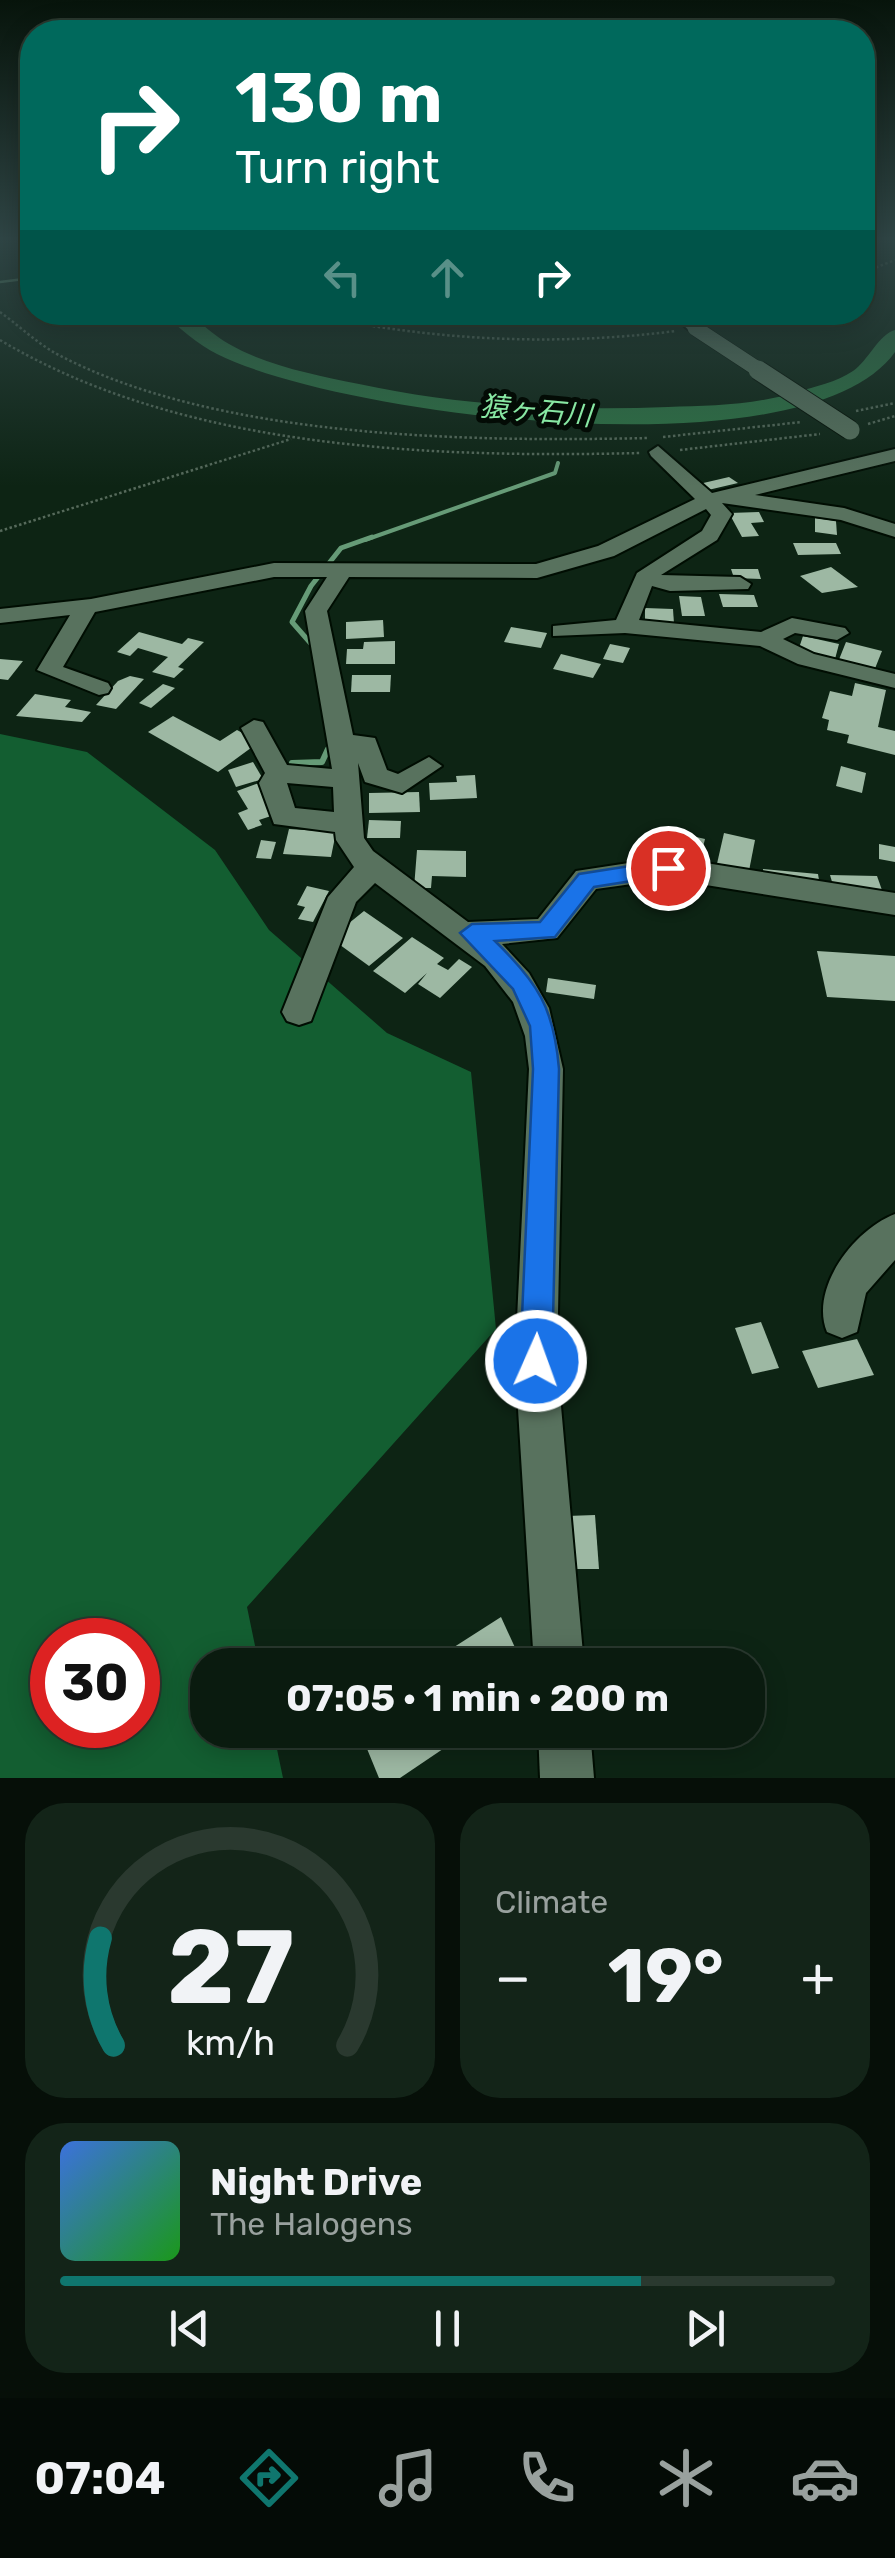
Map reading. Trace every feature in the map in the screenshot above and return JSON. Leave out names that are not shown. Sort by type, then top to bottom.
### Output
[{"type":"street","points":[[691,325],[893,456]]},
{"type":"street","points":[[625,626],[645,578],[698,544],[720,522],[722,514],[714,498],[658,452]]},
{"type":"street","points":[[0,616],[87,606],[274,570],[537,571],[606,551],[714,498],[893,456]]},
{"type":"street","points":[[714,498],[844,514],[895,531]]},
{"type":"street","points":[[344,568],[316,610],[342,743],[350,840],[374,866],[458,930],[546,930],[587,880],[668,868],[895,904]]},
{"type":"street","points":[[645,578],[670,584],[740,584]]},
{"type":"street","points":[[87,606],[49,670],[98,688]]},
{"type":"street","points":[[765,639],[792,625],[838,633]]},
{"type":"street","points":[[561,631],[625,626],[765,639],[806,659],[895,681]]},
{"type":"street","points":[[254,728],[278,773],[274,783],[284,818],[346,823]]},
{"type":"street","points":[[342,743],[366,744],[375,776],[402,784],[429,766]]},
{"type":"street","points":[[278,773],[346,779]]},
{"type":"street","points":[[298,1012],[343,897],[374,866]]},
{"type":"street","points":[[472,933],[523,983],[542,1026],[546,1069],[536,1361],[558,1648]]},
{"type":"street","points":[[842,1317],[848,1284],[895,1232]]},
{"type":"street","points":[[565,1748],[567,1778]]},
{"type":"path","points":[[11,321],[30,337],[97,370],[171,396],[270,418],[500,440],[688,436],[804,421]]},
{"type":"path","points":[[350,325],[450,340],[622,339],[706,325]]},
{"type":"path","points":[[1,342],[45,367],[106,392],[292,438],[516,456],[658,452],[895,416]]},
{"type":"path","points":[[845,422],[895,403]]},
{"type":"path","points":[[0,531],[292,438]]},
{"type":"green space","points":[[0,734],[87,752],[215,850],[269,930],[387,1033],[471,1072],[496,1329],[247,1607],[255,1648],[190,1648],[190,1748],[277,1748],[283,1778],[0,1778]]},
{"type":"building","points":[[729,477],[738,483],[708,490],[699,484]]},
{"type":"building","points":[[759,512],[764,522],[751,523],[759,536],[742,537],[729,513]]},
{"type":"building","points":[[815,518],[836,521],[837,535],[815,532]]},
{"type":"building","points":[[793,543],[836,543],[841,554],[798,555]]},
{"type":"building","points":[[831,567],[858,587],[822,593],[800,576]]},
{"type":"building","points":[[731,569],[758,569],[761,579],[734,578]]},
{"type":"building","points":[[719,594],[754,595],[758,607],[723,607]]},
{"type":"building","points":[[679,596],[701,597],[705,616],[682,616]]},
{"type":"building","points":[[645,608],[673,609],[674,624],[645,622]]},
{"type":"building","points":[[383,620],[384,637],[346,639],[346,622]]},
{"type":"building","points":[[511,627],[547,633],[541,648],[504,642]]},
{"type":"building","points":[[139,632],[182,644],[188,638],[204,642],[178,667],[184,669],[174,678],[152,672],[168,657],[138,648],[130,656],[117,652]]},
{"type":"building","points":[[803,636],[839,644],[835,659],[798,651]]},
{"type":"building","points":[[395,641],[395,664],[346,664],[347,649],[363,649],[364,642]]},
{"type":"building","points":[[846,642],[882,651],[874,671],[838,662]]},
{"type":"building","points":[[610,644],[630,648],[623,663],[603,659]]},
{"type":"building","points":[[561,654],[601,664],[593,678],[553,669]]},
{"type":"building","points":[[0,659],[23,661],[8,680],[0,679]]},
{"type":"building","points":[[352,675],[391,675],[390,692],[351,692]]},
{"type":"building","points":[[130,676],[144,679],[116,709],[96,705],[118,681]]},
{"type":"building","points":[[855,683],[886,690],[878,727],[895,731],[895,755],[847,743],[849,735],[827,730],[829,720],[822,718],[830,691],[852,696]]},
{"type":"building","points":[[163,684],[175,688],[151,708],[139,703]]},
{"type":"building","points":[[35,694],[71,700],[65,707],[91,712],[82,722],[16,716]]},
{"type":"building","points":[[173,716],[220,741],[237,730],[259,742],[218,772],[148,732]]},
{"type":"building","points":[[253,762],[263,779],[236,787],[228,770]]},
{"type":"building","points":[[841,766],[866,773],[862,793],[836,786]]},
{"type":"building","points":[[475,775],[477,798],[430,800],[429,783],[457,782],[456,776]]},
{"type":"building","points":[[259,783],[277,814],[259,820],[262,825],[248,830],[238,813],[248,809],[237,791]]},
{"type":"building","points":[[419,792],[420,812],[369,813],[369,793]]},
{"type":"building","points":[[369,820],[401,821],[400,838],[367,838]]},
{"type":"building","points":[[289,829],[336,832],[331,857],[283,854]]},
{"type":"building","points":[[662,829],[705,839],[699,863],[655,852]]},
{"type":"building","points":[[724,833],[755,840],[748,876],[716,868]]},
{"type":"building","points":[[261,840],[276,842],[271,859],[256,858]]},
{"type":"building","points":[[879,844],[895,847],[895,862],[879,859]]},
{"type":"building","points":[[417,850],[466,851],[466,877],[432,876],[431,888],[414,888]]},
{"type":"building","points":[[763,869],[818,874],[820,886],[764,881]]},
{"type":"building","points":[[830,875],[877,876],[883,893],[835,892]]},
{"type":"building","points":[[307,886],[329,891],[313,922],[298,919],[305,907],[297,905]]},
{"type":"building","points":[[364,911],[403,938],[369,966],[336,942],[344,936],[338,932]]},
{"type":"building","points":[[412,937],[444,958],[437,964],[448,970],[459,959],[472,967],[440,998],[418,984],[427,973],[405,993],[373,971]]},
{"type":"building","points":[[817,951],[895,956],[895,1001],[827,997]]},
{"type":"building","points":[[548,978],[596,985],[594,999],[546,992]]},
{"type":"building","points":[[761,1322],[779,1368],[752,1374],[735,1328]]},
{"type":"building","points":[[857,1339],[874,1375],[818,1388],[802,1351]]},
{"type":"building","points":[[595,1515],[599,1569],[571,1569],[567,1516]]},
{"type":"building","points":[[501,1617],[515,1648],[453,1648]]},
{"type":"building","points":[[367,1748],[444,1748],[400,1778],[379,1778]]},
{"type":"waterway","name":"猿ヶ石川","points":[[190,325],[222,349],[300,378],[396,399],[502,412],[610,416],[710,413],[794,400],[861,376],[895,336]]},
{"type":"waterway","points":[[365,540],[555,473],[558,463]]},
{"type":"waterway","points":[[313,646],[292,622],[311,586],[341,548],[372,537]]},
{"type":"waterway","points":[[292,763],[322,762],[328,749]]},
{"type":"route","points":[[536,1361],[546,1069],[542,1026],[523,983],[472,933],[546,930],[587,880],[668,868]]}]
